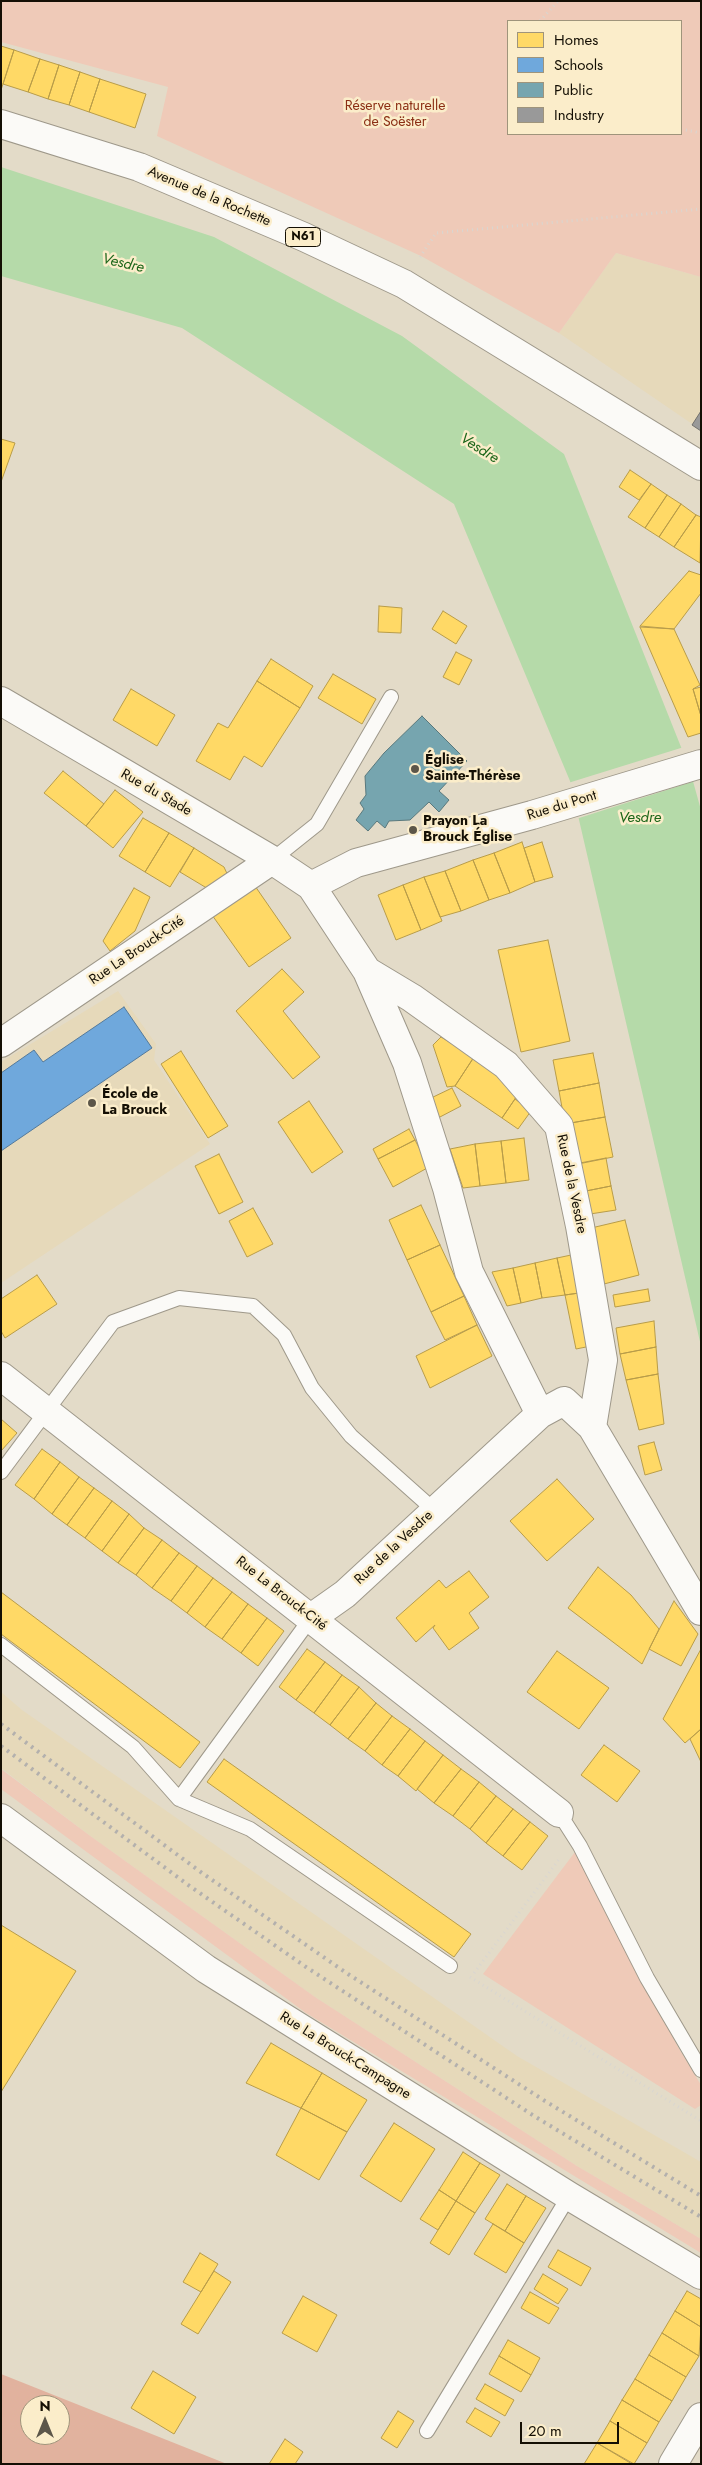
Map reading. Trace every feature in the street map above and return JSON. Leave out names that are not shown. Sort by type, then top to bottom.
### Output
[{"type":"street","name":"Avenue de la Rochette","points":[[1,124],[139,167],[304,237],[404,284],[701,466]]},
{"type":"street","name":"Rue du Stade","points":[[1,701],[272,860],[310,886]]},
{"type":"street","name":"Rue du Pont","points":[[310,886],[356,863],[532,815],[699,765]]},
{"type":"street","name":"Rue La Brouck-Cité","points":[[2,1042],[272,860]]},
{"type":"street","name":"Rue de la Vesdre","points":[[310,886],[367,971],[407,1063],[447,1188],[469,1272],[540,1414]]},
{"type":"street","name":"Rue de la Vesdre","points":[[367,971],[412,998],[506,1065],[559,1126],[580,1226],[603,1360],[592,1428]]},
{"type":"street","name":"Rue La Brouck-Cité","points":[[1,1376],[559,1813]]},
{"type":"street","name":"Rue de la Vesdre","points":[[310,1618],[345,1594],[540,1414],[564,1401],[592,1428],[701,1612]]},
{"type":"street","name":"Rue La Brouck-Campagne","points":[[1,1818],[206,1969],[569,2196],[701,2274]]},
{"type":"street","points":[[673,2464],[701,2417]]},
{"type":"lane","points":[[272,860],[317,824],[391,697]]},
{"type":"lane","points":[[1,1472],[48,1412],[113,1322],[179,1298],[253,1306],[284,1335],[312,1388],[351,1436],[434,1510]]},
{"type":"lane","points":[[178,1799],[310,1618]]},
{"type":"lane","points":[[1,1645],[133,1747],[178,1799],[250,1829],[450,1966]]},
{"type":"lane","points":[[559,1813],[580,1846],[647,1978],[701,2070]]},
{"type":"lane","points":[[427,2431],[569,2196]]},
{"type":"path","points":[[541,20],[558,1]]},
{"type":"path","points":[[682,129],[701,133]]},
{"type":"path","points":[[404,284],[436,234],[701,209]]},
{"type":"path","points":[[470,1977],[561,1856],[580,1846]]},
{"type":"path","points":[[450,1966],[701,2121]]},
{"type":"shaded area","points":[[616,253],[701,277],[701,430],[559,333]]},
{"type":"shaded area","name":"École de La Brouck","points":[[118,991],[156,1044],[154,1060],[210,1144],[1,1283],[1,1062]]},
{"type":"shaded area","points":[[1,1692],[22,1710],[517,2056],[701,2162],[701,2239],[577,2166],[315,1997],[89,1835],[1,1768]]},
{"type":"shaded area","points":[[1,2374],[54,2395],[20,2395],[20,2445],[70,2445],[70,2401],[227,2464],[1,2464]]},
{"type":"green space","name":"Réserve naturelle de Soëster","points":[[1,1],[701,1],[701,277],[616,253],[559,333],[421,256],[157,136],[168,87],[1,42]]},
{"type":"green space","points":[[1,1769],[89,1835],[315,1997],[577,2166],[701,2239],[701,2253],[306,2013],[1,1789]]},
{"type":"green space","points":[[575,1852],[678,2047],[701,2085],[701,2105],[695,2109],[483,1974]]},
{"type":"water","name":"Vesdre","points":[[1,167],[214,237],[402,336],[564,454],[689,767],[701,810],[701,1346],[570,781],[454,504],[182,328],[1,276]]},
{"type":"pier","points":[[684,747],[695,781],[576,819],[568,783]]},
{"type":"building: Homes","points":[[1,46],[14,50],[1,90]]},
{"type":"building: Homes","points":[[14,50],[40,59],[28,92],[3,84]]},
{"type":"building: Homes","points":[[40,59],[59,65],[48,99],[28,92]]},
{"type":"building: Homes","points":[[59,65],[80,72],[69,105],[48,99]]},
{"type":"building: Homes","points":[[80,72],[100,79],[89,112],[69,105]]},
{"type":"building: Homes","points":[[100,79],[146,94],[135,128],[89,112]]},
{"type":"building: Homes","points":[[1,439],[15,443],[1,482]]},
{"type":"building: Homes","points":[[630,470],[651,484],[639,500],[619,487]]},
{"type":"building: Homes","points":[[651,484],[667,495],[645,528],[628,517]]},
{"type":"building: Homes","points":[[667,495],[681,504],[659,537],[645,528]]},
{"type":"building: Homes","points":[[681,504],[696,515],[674,547],[659,537]]},
{"type":"building: Homes","points":[[696,515],[701,517],[700,563],[674,547]]},
{"type":"building: Homes","points":[[689,571],[701,575],[701,593],[674,629],[640,626]]},
{"type":"building: Homes","points":[[379,606],[402,608],[401,633],[378,632]]},
{"type":"building: Homes","points":[[443,611],[467,626],[456,644],[432,629]]},
{"type":"building: Homes","points":[[640,627],[674,629],[700,685],[693,689],[701,716],[701,733],[688,737]]},
{"type":"building: Homes","points":[[456,652],[472,660],[459,685],[443,677]]},
{"type":"building: Homes","points":[[271,659],[313,686],[300,708],[257,681]]},
{"type":"building: Homes","points":[[333,674],[376,699],[362,724],[318,698]]},
{"type":"building: Homes","points":[[257,681],[300,708],[262,767],[244,756],[230,780],[196,761],[218,723],[228,728]]},
{"type":"building: Homes","points":[[701,687],[701,716],[693,689]]},
{"type":"building: Homes","points":[[131,689],[175,715],[157,746],[113,720]]},
{"type":"building: Homes","points":[[63,771],[104,804],[86,826],[44,793]]},
{"type":"building: Homes","points":[[115,790],[143,812],[113,848],[86,826]]},
{"type":"building: Homes","points":[[143,818],[169,833],[145,872],[119,856]]},
{"type":"building: Homes","points":[[169,833],[194,848],[170,887],[145,872]]},
{"type":"building: Homes","points":[[522,842],[535,882],[510,893],[494,853]]},
{"type":"building: Homes","points":[[542,842],[553,877],[535,882],[524,848]]},
{"type":"building: Homes","points":[[194,848],[224,867],[229,878],[210,890],[180,872]]},
{"type":"building: Homes","points":[[494,853],[510,893],[489,900],[473,860]]},
{"type":"building: Homes","points":[[473,860],[489,900],[461,911],[445,871]]},
{"type":"building: Homes","points":[[445,871],[461,911],[440,917],[424,877]]},
{"type":"building: Homes","points":[[424,877],[442,921],[421,930],[403,885]]},
{"type":"building: Homes","points":[[403,885],[421,930],[396,940],[378,895]]},
{"type":"building: Homes","points":[[255,886],[291,938],[249,967],[212,915]]},
{"type":"building: Homes","points":[[134,888],[150,897],[135,931],[110,951],[103,941]]},
{"type":"building: Homes","points":[[548,940],[570,1041],[521,1052],[498,950]]},
{"type":"building: Homes","points":[[282,969],[304,992],[283,1011],[320,1057],[293,1079],[236,1011]]},
{"type":"building: Homes","points":[[441,1037],[474,1057],[455,1086],[447,1087],[433,1045]]},
{"type":"building: Homes","points":[[181,1051],[228,1126],[208,1138],[161,1064]]},
{"type":"building: Homes","points":[[593,1053],[599,1083],[559,1091],[553,1060]]},
{"type":"building: Homes","points":[[474,1057],[521,1090],[502,1118],[455,1086]]},
{"type":"building: Homes","points":[[599,1083],[605,1117],[565,1124],[559,1091]]},
{"type":"building: Homes","points":[[452,1088],[461,1106],[438,1118],[429,1099]]},
{"type":"building: Homes","points":[[515,1099],[531,1111],[518,1129],[502,1118]]},
{"type":"building: Homes","points":[[309,1101],[343,1152],[312,1173],[278,1122]]},
{"type":"building: Homes","points":[[605,1117],[613,1157],[573,1165],[565,1124]]},
{"type":"building: Homes","points":[[409,1129],[415,1140],[378,1159],[373,1149]]},
{"type":"building: Homes","points":[[524,1138],[529,1180],[506,1183],[501,1141]]},
{"type":"building: Homes","points":[[415,1140],[429,1167],[393,1187],[378,1159]]},
{"type":"building: Homes","points":[[501,1141],[506,1183],[480,1186],[475,1144]]},
{"type":"building: Homes","points":[[475,1144],[480,1186],[463,1188],[450,1149]]},
{"type":"building: Homes","points":[[219,1154],[243,1202],[219,1214],[195,1166]]},
{"type":"building: Homes","points":[[606,1158],[611,1186],[586,1191],[580,1163]]},
{"type":"building: Homes","points":[[611,1186],[616,1210],[590,1214],[586,1191]]},
{"type":"building: Homes","points":[[421,1205],[440,1245],[407,1260],[389,1220]]},
{"type":"building: Homes","points":[[253,1208],[273,1244],[247,1257],[229,1221]]},
{"type":"building: Homes","points":[[625,1220],[639,1275],[600,1285],[587,1229]]},
{"type":"building: Homes","points":[[440,1245],[464,1296],[431,1312],[407,1260]]},
{"type":"building: Homes","points":[[576,1254],[586,1292],[565,1295],[557,1258]]},
{"type":"building: Homes","points":[[557,1258],[565,1295],[542,1298],[535,1263]]},
{"type":"building: Homes","points":[[535,1263],[542,1298],[521,1303],[513,1268]]},
{"type":"building: Homes","points":[[513,1268],[521,1303],[507,1306],[492,1272]]},
{"type":"building: Homes","points":[[37,1275],[57,1304],[5,1338],[1,1331],[1,1299]]},
{"type":"building: Homes","points":[[648,1289],[650,1301],[615,1307],[613,1295]]},
{"type":"building: Homes","points":[[586,1292],[596,1345],[576,1349],[565,1295]]},
{"type":"building: Homes","points":[[464,1296],[477,1325],[445,1340],[431,1312]]},
{"type":"building: Homes","points":[[654,1321],[656,1347],[620,1354],[616,1328]]},
{"type":"building: Homes","points":[[477,1325],[492,1356],[430,1388],[416,1356]]},
{"type":"building: Homes","points":[[656,1347],[658,1374],[626,1380],[620,1354]]},
{"type":"building: Homes","points":[[658,1374],[664,1424],[639,1430],[626,1380]]},
{"type":"building: Homes","points":[[1,1419],[17,1433],[1,1451]]},
{"type":"building: Homes","points":[[654,1442],[662,1470],[645,1475],[638,1446]]},
{"type":"building: Homes","points":[[42,1449],[60,1462],[34,1499],[15,1485]]},
{"type":"building: Homes","points":[[60,1462],[79,1477],[52,1514],[34,1499]]},
{"type":"building: Homes","points":[[79,1477],[94,1488],[67,1525],[52,1514]]},
{"type":"building: Homes","points":[[557,1479],[594,1519],[547,1561],[510,1521]]},
{"type":"building: Homes","points":[[94,1488],[112,1501],[85,1538],[67,1525]]},
{"type":"building: Homes","points":[[112,1501],[129,1514],[102,1551],[85,1538]]},
{"type":"building: Homes","points":[[129,1514],[144,1528],[118,1563],[102,1551]]},
{"type":"building: Homes","points":[[144,1528],[162,1540],[136,1575],[118,1563]]},
{"type":"building: Homes","points":[[162,1540],[179,1553],[152,1588],[136,1575]]},
{"type":"building: Homes","points":[[179,1553],[197,1566],[171,1601],[152,1588]]},
{"type":"building: Homes","points":[[197,1566],[213,1578],[187,1613],[171,1601]]},
{"type":"building: Homes","points":[[598,1567],[631,1595],[659,1629],[642,1664],[568,1608]]},
{"type":"building: Homes","points":[[469,1571],[489,1597],[469,1613],[479,1628],[449,1650],[433,1628],[435,1625],[416,1642],[396,1618],[439,1580],[446,1588]]},
{"type":"building: Homes","points":[[213,1578],[232,1592],[205,1627],[187,1613]]},
{"type":"building: Homes","points":[[1,1592],[200,1742],[180,1768],[1,1634]]},
{"type":"building: Homes","points":[[232,1592],[248,1604],[222,1639],[205,1627]]},
{"type":"building: Homes","points":[[674,1601],[698,1634],[681,1666],[649,1649]]},
{"type":"building: Homes","points":[[248,1604],[267,1618],[241,1653],[222,1639]]},
{"type":"building: Homes","points":[[267,1618],[284,1631],[258,1666],[241,1653]]},
{"type":"building: Homes","points":[[307,1649],[325,1662],[296,1700],[279,1687]]},
{"type":"building: Homes","points":[[701,1649],[701,1729],[685,1743],[663,1719]]},
{"type":"building: Homes","points":[[557,1651],[609,1688],[579,1729],[527,1692]]},
{"type":"building: Homes","points":[[325,1662],[342,1675],[314,1713],[296,1700]]},
{"type":"building: Homes","points":[[342,1675],[359,1687],[330,1725],[314,1713]]},
{"type":"building: Homes","points":[[359,1687],[376,1703],[348,1739],[330,1725]]},
{"type":"building: Homes","points":[[376,1703],[392,1716],[365,1751],[348,1739]]},
{"type":"building: Homes","points":[[392,1716],[410,1729],[382,1765],[365,1751]]},
{"type":"building: Homes","points":[[410,1729],[425,1741],[398,1776],[382,1765]]},
{"type":"building: Homes","points":[[701,1729],[701,1762],[690,1739]]},
{"type":"building: Homes","points":[[425,1741],[443,1755],[416,1791],[398,1776]]},
{"type":"building: Homes","points":[[604,1745],[640,1771],[617,1802],[581,1775]]},
{"type":"building: Homes","points":[[443,1755],[461,1769],[434,1803],[417,1789]]},
{"type":"building: Homes","points":[[224,1759],[471,1934],[454,1957],[207,1782]]},
{"type":"building: Homes","points":[[461,1769],[479,1782],[453,1816],[434,1803]]},
{"type":"building: Homes","points":[[479,1782],[496,1796],[470,1829],[453,1816]]},
{"type":"building: Homes","points":[[496,1796],[513,1809],[486,1843],[470,1829]]},
{"type":"building: Homes","points":[[513,1809],[530,1822],[503,1856],[486,1843]]},
{"type":"building: Homes","points":[[530,1822],[548,1836],[522,1870],[503,1856]]},
{"type":"building: Homes","points":[[1,1925],[76,1971],[1,2092]]},
{"type":"building: Homes","points":[[271,2043],[322,2073],[301,2108],[246,2083]]},
{"type":"building: Homes","points":[[322,2073],[367,2100],[347,2132],[301,2108]]},
{"type":"building: Homes","points":[[301,2108],[347,2132],[319,2180],[276,2155]]},
{"type":"building: Homes","points":[[394,2123],[435,2149],[401,2202],[360,2176]]},
{"type":"building: Homes","points":[[463,2152],[480,2163],[456,2201],[439,2190]]},
{"type":"building: Homes","points":[[480,2163],[500,2175],[475,2213],[456,2201]]},
{"type":"building: Homes","points":[[507,2184],[526,2196],[505,2231],[485,2219]]},
{"type":"building: Homes","points":[[439,2190],[456,2201],[438,2230],[420,2219]]},
{"type":"building: Homes","points":[[526,2196],[546,2208],[524,2243],[505,2231]]},
{"type":"building: Homes","points":[[456,2201],[475,2213],[449,2255],[430,2243]]},
{"type":"building: Homes","points":[[493,2224],[524,2243],[506,2273],[474,2254]]},
{"type":"building: Homes","points":[[558,2250],[591,2268],[581,2286],[548,2267]]},
{"type":"building: Homes","points":[[200,2253],[218,2264],[201,2292],[183,2282]]},
{"type":"building: Homes","points":[[214,2271],[231,2282],[198,2334],[181,2324]]},
{"type":"building: Homes","points":[[543,2274],[568,2289],[558,2304],[534,2289]]},
{"type":"building: Homes","points":[[687,2291],[701,2299],[701,2327],[675,2311]]},
{"type":"building: Homes","points":[[530,2292],[559,2308],[549,2324],[521,2308]]},
{"type":"building: Homes","points":[[303,2296],[337,2315],[317,2352],[282,2333]]},
{"type":"building: Homes","points":[[675,2311],[701,2327],[699,2356],[662,2333]]},
{"type":"building: Homes","points":[[662,2333],[699,2356],[686,2377],[649,2355]]},
{"type":"building: Homes","points":[[508,2340],[540,2358],[531,2375],[499,2356]]},
{"type":"building: Homes","points":[[649,2355],[686,2377],[672,2401],[635,2379]]},
{"type":"building: Homes","points":[[499,2356],[531,2375],[521,2392],[489,2374]]},
{"type":"building: Homes","points":[[153,2371],[196,2397],[174,2434],[131,2408]]},
{"type":"building: Homes","points":[[635,2379],[672,2401],[659,2422],[622,2400]]},
{"type":"building: Homes","points":[[485,2384],[514,2400],[505,2416],[476,2399]]},
{"type":"building: Homes","points":[[622,2400],[659,2422],[647,2443],[610,2421]]},
{"type":"building: Homes","points":[[475,2408],[500,2422],[491,2437],[466,2422]]},
{"type":"building: Homes","points":[[398,2411],[414,2421],[397,2448],[381,2438]]},
{"type":"building: Homes","points":[[610,2421],[647,2443],[634,2464],[597,2443]]},
{"type":"building: Homes","points":[[285,2439],[303,2452],[295,2464],[269,2464]]},
{"type":"building: Homes","points":[[597,2443],[632,2464],[584,2464]]},
{"type":"building: Schools","points":[[124,1007],[152,1048],[1,1151],[1,1073],[34,1050],[43,1062]]},
{"type":"building: Public","name":"Église Sainte-Thérèse","points":[[422,716],[467,761],[439,791],[449,800],[439,812],[429,802],[410,820],[389,821],[385,828],[377,821],[368,831],[356,820],[364,809],[360,803],[366,795],[365,776],[384,753]]},
{"type":"building: Industry","points":[[701,411],[701,431],[692,425]]},
{"type":"railway","points":[[1,1724],[202,1873],[348,1974],[545,2101],[701,2196]]},
{"type":"railway","points":[[1,1746],[191,1887],[306,1967],[534,2116],[701,2217]]},
{"type":"place","name":"Église Sainte-Thérèse","points":[[415,769]]},
{"type":"place","name":"Prayon La Brouck Église","points":[[413,830]]},
{"type":"place","name":"École de La Brouck","points":[[92,1103]]}]
